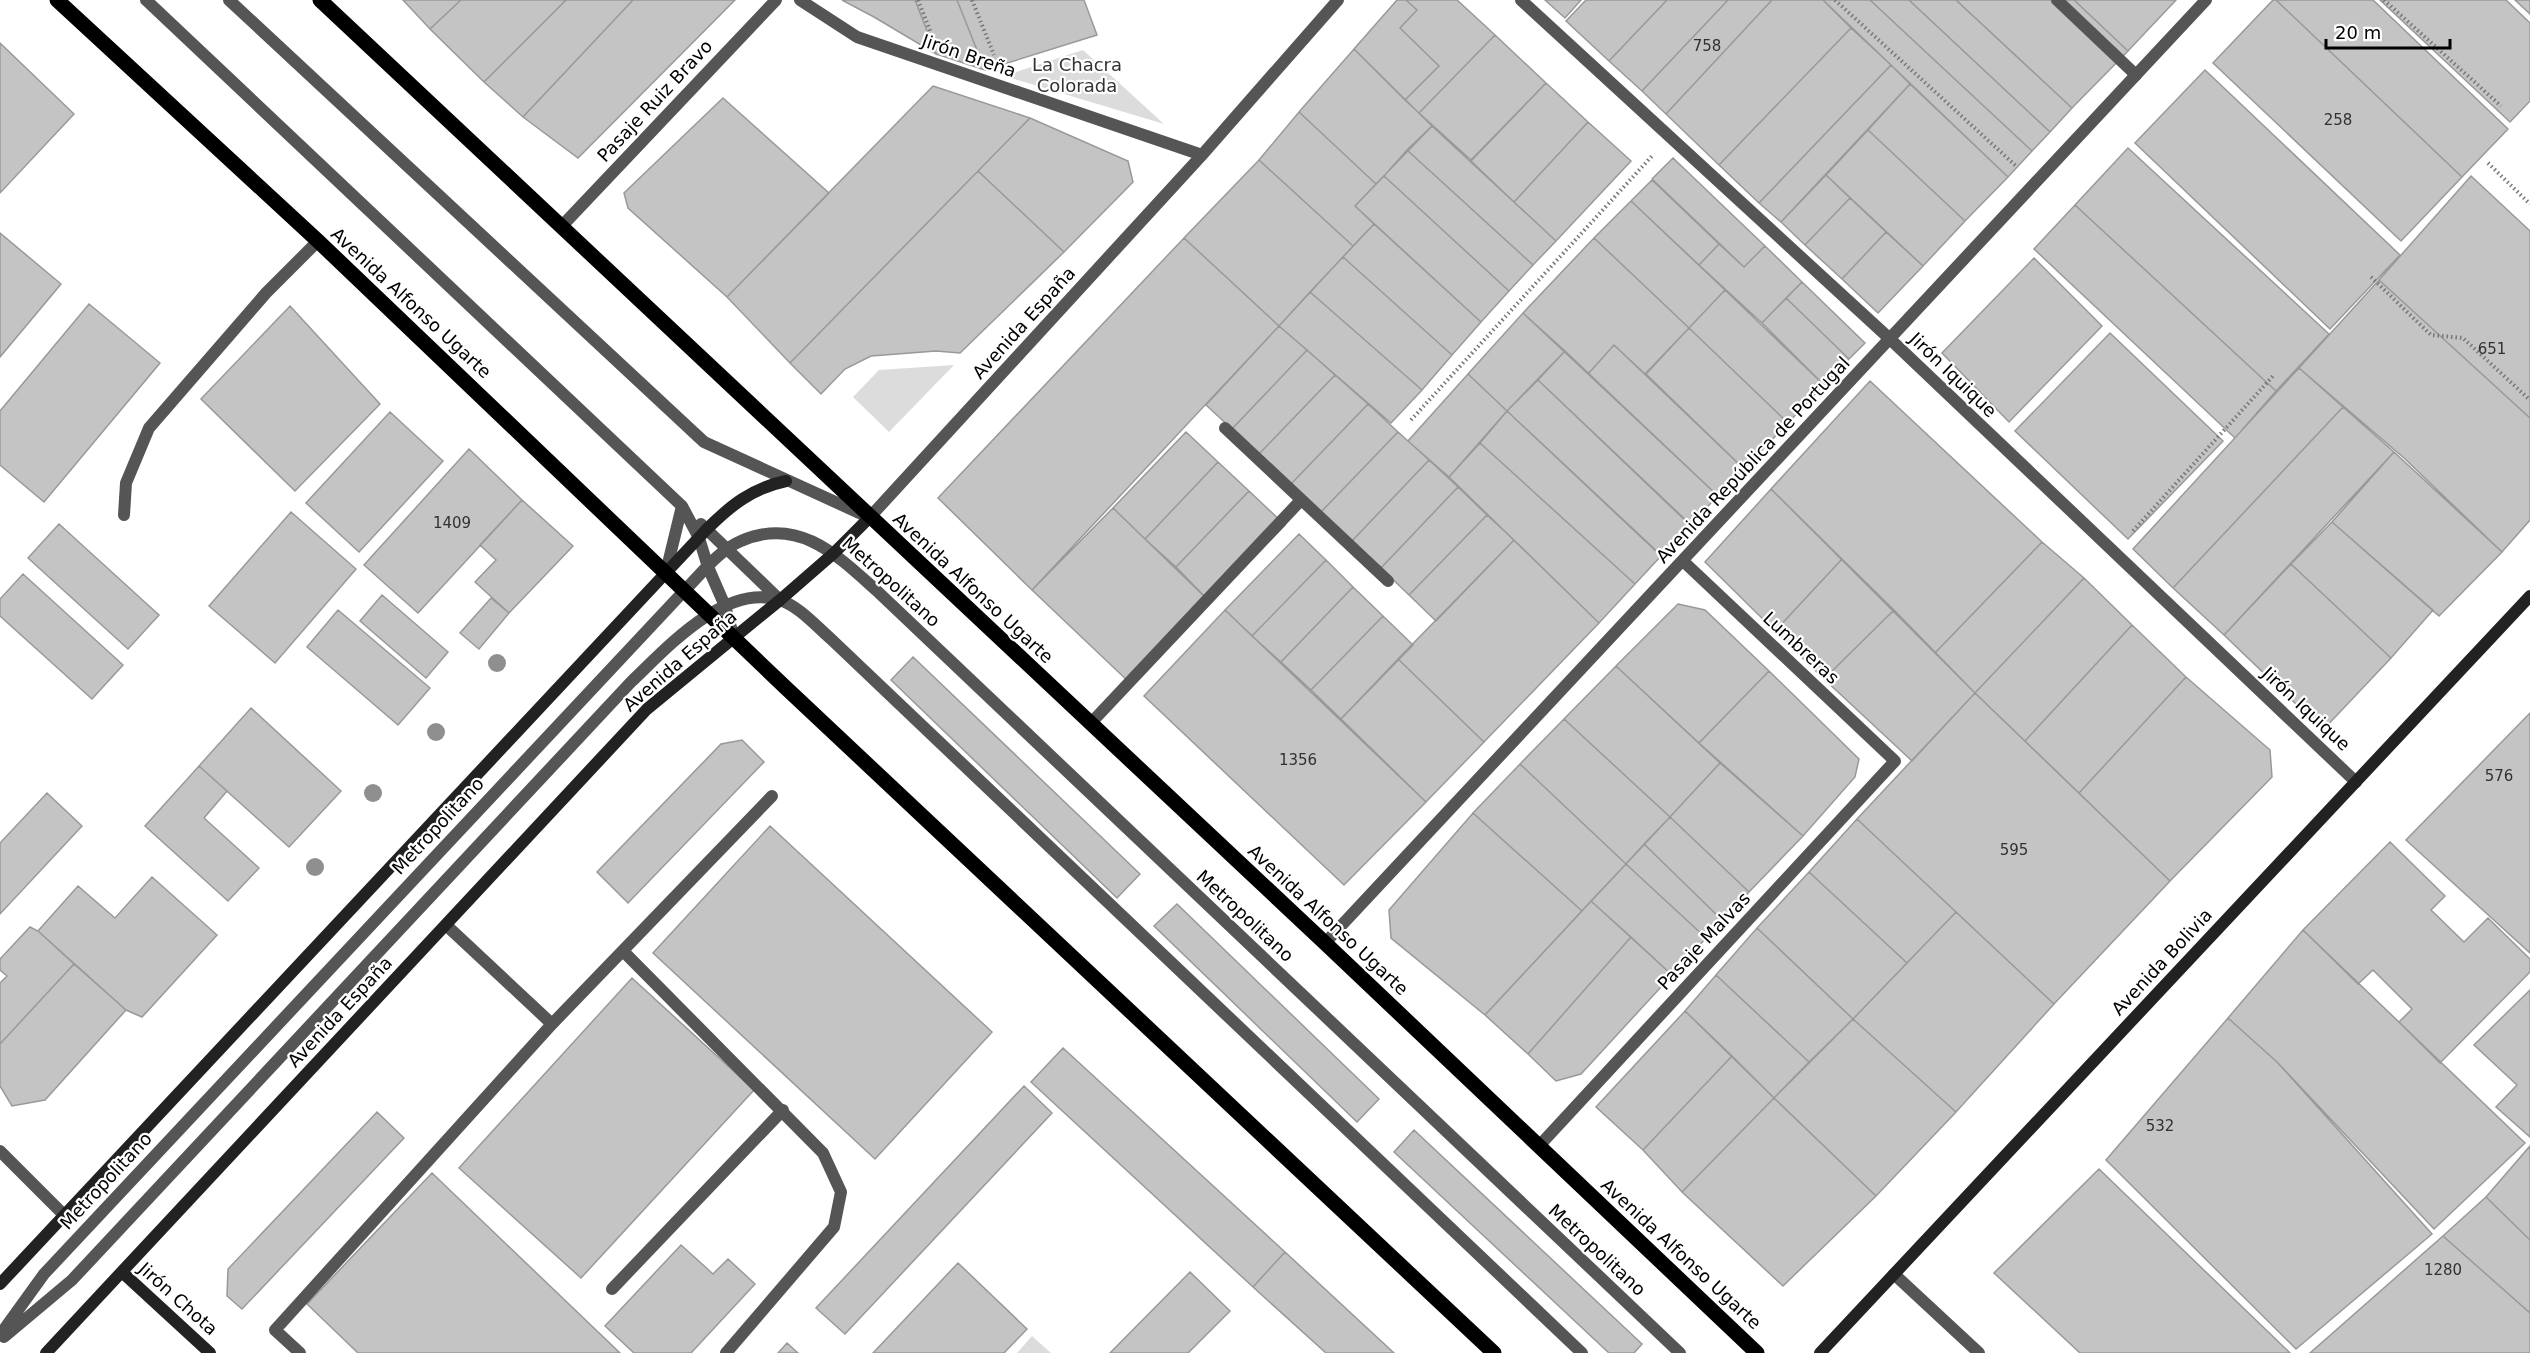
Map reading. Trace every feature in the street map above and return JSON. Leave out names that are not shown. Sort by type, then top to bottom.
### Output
[{"type":"main road","name":"Avenida Alfonso Ugarte","points":[[57,0],[318,241],[709,615],[1494,1353]]},
{"type":"main road","name":"Avenida Alfonso Ugarte","points":[[320,0],[1325,943],[1757,1353]]},
{"type":"street","points":[[146,0],[682,506],[702,534],[727,550],[780,600],[831,639],[1582,1353]]},
{"type":"street","name":"Avenida Alfonso Ugarte","points":[[229,0],[704,442],[870,517]]},
{"type":"street","name":"Pasaje Ruiz Bravo","points":[[561,227],[776,0]]},
{"type":"street","name":"Jirón Breña","points":[[800,0],[857,37],[1202,155]]},
{"type":"street","name":"Avenida España","points":[[46,1353],[647,709],[780,600],[834,553],[870,517],[1202,155],[1338,0]]},
{"type":"street","name":"Jirón Iquique","points":[[1521,0],[1668,138],[1890,339],[2356,782]]},
{"type":"street","points":[[2057,0],[2136,75]]},
{"type":"street","name":"Avenida República de Portugal","points":[[1325,943],[2206,0]]},
{"type":"street","points":[[124,515],[126,483],[149,428],[267,293],[318,241]]},
{"type":"street","points":[[1225,428],[1388,582]]},
{"type":"street","points":[[0,1284],[702,534],[732,505],[753,491],[786,481]]},
{"type":"street","points":[[1090,724],[1301,500]]},
{"type":"street","points":[[666,572],[682,506]]},
{"type":"street","points":[[702,534],[708,567],[725,606],[734,638]]},
{"type":"street","name":"Metropolitano","points":[[0,1335],[44,1274],[684,590],[740,541],[765,534],[787,534],[821,544],[834,553],[1680,1353]]},
{"type":"street","name":"Lumbreras","points":[[1683,561],[1895,761]]},
{"type":"street","name":"Avenida Bolivia","points":[[1820,1353],[2530,596]]},
{"type":"street","points":[[0,1340],[72,1280],[598,716],[675,640],[725,606],[764,597],[780,600]]},
{"type":"street","name":"Pasaje Malvas","points":[[1539,1146],[1895,761]]},
{"type":"street","points":[[300,1353],[274,1330],[552,1024],[772,796]]},
{"type":"street","points":[[446,925],[552,1024]]},
{"type":"street","points":[[623,951],[783,1110],[823,1153],[841,1192],[834,1227],[726,1353]]},
{"type":"street","points":[[612,1289],[783,1110]]},
{"type":"street","points":[[0,1151],[64,1215]]},
{"type":"street","name":"Jirón Chota","points":[[122,1272],[210,1353]]},
{"type":"street","points":[[1894,1274],[1979,1353]]},
{"type":"path","points":[[972,0],[1008,89]]},
{"type":"path","points":[[1835,0],[2035,184]]},
{"type":"path","points":[[2384,0],[2501,106]]},
{"type":"path","points":[[1411,420],[1668,138]]},
{"type":"path","points":[[2488,163],[2530,204]]},
{"type":"path","points":[[2372,278],[2431,335],[2463,338],[2530,400]]},
{"type":"path","points":[[2114,552],[2273,376]]},
{"type":"green space","name":"La Chacra Colorada","points":[[1083,50],[1164,124],[1004,76]]},
{"type":"green space","points":[[954,365],[889,432],[853,397],[879,370]]},
{"type":"green space","points":[[1032,1336],[1051,1353],[1017,1353]]},
{"type":"building","points":[[403,0],[461,0],[430,29]]},
{"type":"building","points":[[461,0],[566,0],[484,82],[430,29]]},
{"type":"building","points":[[566,0],[633,0],[523,117],[484,82]]},
{"type":"building","points":[[633,0],[735,0],[578,158],[523,117]]},
{"type":"building","points":[[842,0],[915,0],[936,54],[874,17]]},
{"type":"building","points":[[915,0],[957,0],[985,70],[936,54]]},
{"type":"building","points":[[957,0],[1084,0],[1097,35],[985,70]]},
{"type":"building","points":[[1397,0],[1406,0],[1417,10],[1400,28],[1439,66],[1405,100],[1354,49]]},
{"type":"building","points":[[1406,0],[1457,0],[1495,35],[1419,113],[1405,100],[1439,66],[1400,28],[1417,10]]},
{"type":"building","points":[[1545,0],[1581,0],[1565,18]]},
{"type":"building","points":[[1586,0],[1667,0],[1609,61],[1566,21]]},
{"type":"building","points":[[1667,0],[1728,0],[1642,91],[1609,61]]},
{"type":"building","points":[[1728,0],[1772,0],[1666,114],[1642,91]]},
{"type":"building","points":[[1772,0],[1823,0],[1851,28],[1719,165],[1666,114]]},
{"type":"building","points":[[1823,0],[1870,0],[2032,151],[2008,177]]},
{"type":"building","points":[[1870,0],[1909,0],[2050,132],[2032,151]]},
{"type":"building","points":[[1909,0],[1956,0],[2072,108],[2050,132]]},
{"type":"building","points":[[1956,0],[2074,0],[2128,51],[2072,108]]},
{"type":"building","points":[[2074,0],[2176,0],[2128,51]]},
{"type":"building","points":[[2273,0],[2276,0],[2462,177],[2401,241],[2213,63]]},
{"type":"building","points":[[2276,0],[2373,0],[2508,129],[2462,177]]},
{"type":"building","points":[[2380,0],[2506,0],[2530,23],[2530,101],[2510,122]]},
{"type":"building","points":[[2515,0],[2530,0],[2530,14]]},
{"type":"building","points":[[1851,28],[1891,65],[1759,203],[1719,165]]},
{"type":"building","points":[[1495,35],[1546,83],[1471,160],[1419,113]]},
{"type":"building","points":[[0,43],[74,114],[0,193]]},
{"type":"building","points":[[1354,49],[1432,126],[1376,184],[1299,112]]},
{"type":"building","points":[[1891,65],[1910,84],[1781,222],[1759,203]]},
{"type":"building","points":[[2205,70],[2400,255],[2330,329],[2135,143]]},
{"type":"building","points":[[1546,83],[1588,122],[1514,202],[1471,161]]},
{"type":"building","points":[[1910,84],[2008,177],[1965,221],[1868,130]]},
{"type":"building","points":[[933,86],[1030,118],[790,363],[727,297]]},
{"type":"building","points":[[723,98],[829,193],[727,297],[628,208],[624,193]]},
{"type":"building","points":[[1299,112],[1376,184],[1355,206],[1374,224],[1353,246],[1259,160]]},
{"type":"building","points":[[1030,118],[1128,161],[1133,182],[1064,252],[978,171]]},
{"type":"building","points":[[1588,122],[1631,161],[1556,241],[1514,202]]},
{"type":"building","points":[[1432,126],[1556,241],[1533,265],[1407,150]]},
{"type":"building","points":[[1868,130],[1965,221],[1923,266],[1826,175]]},
{"type":"building","points":[[2128,148],[2329,334],[2276,391],[2075,205]]},
{"type":"building","points":[[1407,150],[1533,265],[1509,291],[1384,176]]},
{"type":"building","points":[[1673,158],[1765,246],[1744,267],[1652,179]]},
{"type":"building","points":[[1259,160],[1353,246],[1279,326],[1184,238]]},
{"type":"building","points":[[978,171],[1064,252],[960,353],[936,351],[871,356],[845,369],[821,394],[790,363]]},
{"type":"building","points":[[1826,175],[1850,198],[1805,245],[1781,222]]},
{"type":"building","points":[[1384,176],[1509,291],[1481,322],[1355,206]]},
{"type":"building","points":[[2471,176],[2530,231],[2530,418],[2379,280]]},
{"type":"building","points":[[1652,180],[1719,244],[1699,265],[1631,201]]},
{"type":"building","points":[[1850,198],[1886,232],[1842,279],[1805,245]]},
{"type":"building","points":[[1631,201],[1725,290],[1689,328],[1594,238]]},
{"type":"building","points":[[2075,205],[2276,391],[2235,438],[2034,249]]},
{"type":"building","points":[[1374,224],[1481,322],[1452,355],[1343,257]]},
{"type":"building","points":[[1886,232],[1923,266],[1878,313],[1842,279]]},
{"type":"building","points":[[0,233],[61,284],[0,357]]},
{"type":"building","points":[[1184,238],[1279,326],[1032,590],[938,498]]},
{"type":"building","points":[[1594,238],[1689,328],[1645,374],[1614,345],[1588,374],[1523,313]]},
{"type":"building","points":[[1719,244],[1744,267],[1765,246],[1802,282],[1762,323],[1699,265]]},
{"type":"building","points":[[1343,257],[1452,355],[1422,390],[1310,292]]},
{"type":"building","points":[[2034,258],[2102,326],[2009,422],[1942,353]]},
{"type":"building","points":[[2379,280],[2530,418],[2530,520],[2502,552],[2404,458],[2299,368]]},
{"type":"building","points":[[1802,282],[1865,343],[1849,359],[1786,298]]},
{"type":"building","points":[[1725,290],[1824,385],[1788,423],[1689,328]]},
{"type":"building","points":[[1310,292],[1422,390],[1391,423],[1279,326]]},
{"type":"building","points":[[1786,298],[1849,359],[1824,385],[1762,323]]},
{"type":"building","points":[[89,304],[160,363],[44,502],[0,465],[0,411]]},
{"type":"building","points":[[290,306],[380,404],[295,491],[201,399]]},
{"type":"building","points":[[1523,313],[1565,351],[1507,411],[1468,374]]},
{"type":"building","points":[[1279,326],[1307,350],[1232,429],[1206,405]]},
{"type":"building","points":[[1689,328],[1788,423],[1744,469],[1646,374]]},
{"type":"building","points":[[2110,333],[2223,441],[2128,539],[2015,431]]},
{"type":"building","points":[[1614,345],[1744,469],[1718,496],[1588,374]]},
{"type":"building","points":[[1307,350],[1335,375],[1259,454],[1232,429]]},
{"type":"building","points":[[1565,351],[1718,496],[1690,524],[1538,380]]},
{"type":"building","points":[[2299,368],[2343,407],[2173,588],[2133,549]]},
{"type":"building","points":[[1468,374],[1507,411],[1449,477],[1408,441]]},
{"type":"building","points":[[1335,375],[1368,404],[1291,484],[1259,454]]},
{"type":"building","points":[[1538,380],[1690,525],[1661,555],[1507,411]]},
{"type":"building","points":[[1870,381],[2042,542],[1935,653],[1771,489]]},
{"type":"building","points":[[1368,404],[1398,432],[1321,512],[1291,484]]},
{"type":"building","points":[[2343,407],[2394,452],[2224,635],[2173,588]]},
{"type":"building","points":[[1507,411],[1661,556],[1635,584],[1480,443]]},
{"type":"building","points":[[390,412],[443,461],[359,552],[306,503]]},
{"type":"building","points":[[1186,432],[1218,462],[1145,539],[1113,508]]},
{"type":"building","points":[[1398,432],[1429,460],[1352,541],[1321,512]]},
{"type":"building","points":[[1480,443],[1635,584],[1599,623],[1449,477]]},
{"type":"building","points":[[469,449],[522,500],[418,613],[364,565]]},
{"type":"building","points":[[2394,452],[2502,552],[2439,616],[2332,522]]},
{"type":"building","points":[[1429,460],[1458,487],[1381,568],[1352,541]]},
{"type":"building","points":[[1218,462],[1249,491],[1176,567],[1145,539]]},
{"type":"building","points":[[1458,487],[1487,515],[1409,595],[1381,568]]},
{"type":"building","points":[[1771,489],[1842,559],[1775,631],[1705,562]]},
{"type":"building","points":[[1249,491],[1285,525],[1210,602],[1176,567]]},
{"type":"building","points":[[522,500],[573,546],[509,613],[475,582],[496,560],[480,545]]},
{"type":"building","points":[[1113,508],[1210,602],[1131,684],[1032,590]]},
{"type":"building","points":[[291,512],[356,569],[275,663],[209,606]]},
{"type":"building","points":[[1487,515],[1514,540],[1436,621],[1409,595]]},
{"type":"building","points":[[2332,522],[2433,610],[2391,658],[2291,564]]},
{"type":"building","points":[[59,524],[159,615],[128,649],[28,558]]},
{"type":"building","points":[[1299,534],[1326,560],[1252,636],[1225,610]]},
{"type":"building","points":[[1514,540],[1599,623],[1484,742],[1398,659]]},
{"type":"building","points":[[2042,542],[2084,578],[1975,693],[1935,653]]},
{"type":"building","points":[[1842,559],[1894,610],[1824,679],[1775,631]]},
{"type":"building","points":[[1326,560],[1353,587],[1281,662],[1252,636]]},
{"type":"building","points":[[2291,564],[2391,658],[2323,730],[2224,635]]},
{"type":"building","points":[[23,574],[123,665],[92,699],[0,616],[0,599]]},
{"type":"building","points":[[2084,578],[2132,625],[2025,741],[1975,693]]},
{"type":"building","points":[[1353,587],[1383,616],[1311,690],[1281,662]]},
{"type":"building","points":[[382,595],[448,652],[426,678],[360,621]]},
{"type":"building","points":[[491,598],[509,613],[479,649],[460,633]]},
{"type":"building","points":[[1678,604],[1705,610],[1769,671],[1699,743],[1616,666]]},
{"type":"building","points":[[338,610],[430,688],[398,725],[307,647]]},
{"type":"building","points":[[1225,610],[1426,802],[1344,885],[1144,696]]},
{"type":"building","points":[[1894,610],[1975,693],[1912,761],[1824,679]]},
{"type":"building","points":[[1383,616],[1413,645],[1341,719],[1311,690]]},
{"type":"building","points":[[2132,625],[2186,677],[2079,793],[2025,741]]},
{"type":"building","points":[[913,657],[1140,874],[1117,898],[891,680]]},
{"type":"building","points":[[1398,659],[1484,742],[1426,802],[1341,719]]},
{"type":"building","points":[[1616,666],[1720,763],[1670,817],[1564,719]]},
{"type":"building","points":[[1769,671],[1859,759],[1855,777],[1803,836],[1699,743]]},
{"type":"building","points":[[2186,677],[2270,750],[2272,777],[2170,881],[2079,793]]},
{"type":"building","points":[[1975,693],[2170,881],[2054,1004],[1857,819]]},
{"type":"building","points":[[251,708],[341,791],[289,847],[199,766]]},
{"type":"building","points":[[2530,713],[2530,953],[2406,840]]},
{"type":"building","points":[[1564,719],[1670,817],[1626,864],[1520,764]]},
{"type":"building","points":[[742,740],[764,762],[628,903],[597,872],[721,744]]},
{"type":"building","points":[[1720,763],[1803,836],[1749,892],[1670,817]]},
{"type":"building","points":[[1520,764],[1626,864],[1582,911],[1473,813]]},
{"type":"building","points":[[199,766],[227,791],[204,818],[259,868],[228,901],[145,826]]},
{"type":"building","points":[[47,793],[82,826],[0,914],[0,843]]},
{"type":"building","points":[[1473,813],[1582,911],[1485,1015],[1391,938],[1389,910]]},
{"type":"building","points":[[1670,817],[1749,892],[1723,921],[1644,844]]},
{"type":"building","points":[[1857,819],[1956,912],[1907,963],[1809,872]]},
{"type":"building","points":[[770,826],[992,1032],[875,1159],[653,953]]},
{"type":"building","points":[[2390,842],[2445,896],[2431,910],[2464,942],[2488,918],[2530,959],[2530,972],[2440,1063],[2399,1022],[2412,1009],[2373,970],[2358,984],[2303,930]]},
{"type":"building","points":[[1644,844],[1723,921],[1706,938],[1626,864]]},
{"type":"building","points":[[1626,864],[1706,938],[1672,975],[1591,901]]},
{"type":"building","points":[[1809,872],[1907,963],[1853,1019],[1757,928]]},
{"type":"building","points":[[152,877],[217,935],[142,1017],[126,1010],[38,931],[78,886],[115,918]]},
{"type":"building","points":[[1591,901],[1631,937],[1528,1054],[1485,1015]]},
{"type":"building","points":[[1177,904],[1379,1099],[1357,1122],[1154,926]]},
{"type":"building","points":[[1956,912],[2054,1004],[1956,1112],[1853,1019]]},
{"type":"building","points":[[30,927],[38,931],[74,964],[0,1044],[0,983],[7,976],[0,970],[0,959]]},
{"type":"building","points":[[1757,928],[1853,1019],[1809,1062],[1716,975]]},
{"type":"building","points":[[2303,930],[2525,1143],[2434,1229],[2277,1062],[2228,1018]]},
{"type":"building","points":[[1631,937],[1672,975],[1581,1074],[1556,1081],[1528,1054]]},
{"type":"building","points":[[74,964],[126,1010],[45,1100],[12,1106],[0,1086],[0,1044]]},
{"type":"building","points":[[1716,975],[1809,1062],[1774,1098],[1685,1011]]},
{"type":"building","points":[[632,978],[754,1090],[581,1278],[459,1168]]},
{"type":"building","points":[[2530,990],[2530,1137],[2496,1107],[2517,1085],[2474,1045]]},
{"type":"building","points":[[1685,1011],[1732,1056],[1643,1150],[1596,1107]]},
{"type":"building","points":[[2228,1018],[2277,1062],[2432,1234],[2296,1349],[2106,1160]]},
{"type":"building","points":[[1853,1019],[1956,1112],[1876,1196],[1774,1098]]},
{"type":"building","points":[[1063,1048],[1285,1252],[1253,1287],[1031,1082]]},
{"type":"building","points":[[1732,1056],[1774,1098],[1682,1192],[1643,1150]]},
{"type":"building","points":[[1024,1086],[1052,1113],[845,1334],[816,1308]]},
{"type":"building","points":[[1774,1098],[1876,1196],[1783,1286],[1682,1192]]},
{"type":"building","points":[[377,1112],[404,1138],[242,1309],[227,1296],[228,1269]]},
{"type":"building","points":[[1414,1130],[1642,1344],[1634,1353],[1609,1353],[1394,1152]]},
{"type":"building","points":[[2530,1146],[2530,1240],[2486,1197]]},
{"type":"building","points":[[2099,1169],[2290,1353],[2080,1353],[1994,1273]]},
{"type":"building","points":[[432,1173],[620,1353],[358,1353],[307,1304]]},
{"type":"building","points":[[2486,1197],[2530,1240],[2530,1313],[2443,1236]]},
{"type":"building","points":[[2443,1236],[2530,1313],[2530,1353],[2310,1353]]},
{"type":"building","points":[[681,1245],[713,1274],[728,1259],[755,1284],[691,1353],[634,1353],[605,1326]]},
{"type":"building","points":[[1285,1252],[1394,1353],[1326,1353],[1253,1287]]},
{"type":"building","points":[[958,1263],[1027,1329],[1004,1353],[873,1353]]},
{"type":"building","points":[[1190,1272],[1230,1311],[1188,1353],[1110,1353]]},
{"type":"building","points":[[787,1343],[798,1353],[778,1353]]}]
